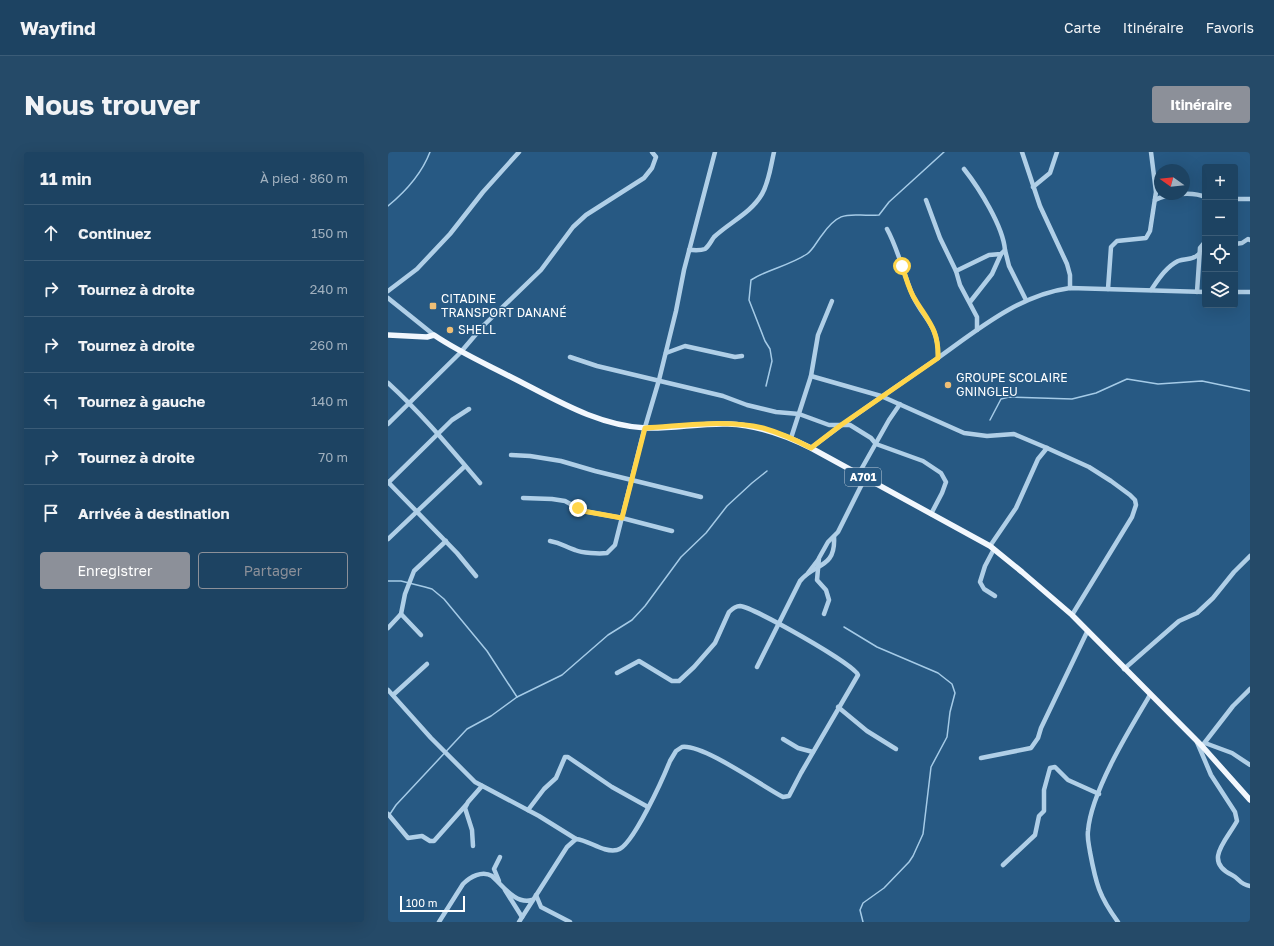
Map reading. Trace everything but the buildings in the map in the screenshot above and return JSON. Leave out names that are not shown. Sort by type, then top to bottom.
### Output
[{"type":"main road","points":[[388,335],[427,337],[434,335]]},
{"type":"main road","name":"A701","points":[[434,335],[460,353],[576,409],[616,423],[645,428],[728,424],[762,428],[791,438],[992,548],[1072,615],[1087,632],[1196,741],[1203,744],[1250,800]]},
{"type":"street","points":[[388,291],[417,269],[450,234],[483,192],[519,152]]},
{"type":"street","points":[[652,152],[656,157]]},
{"type":"street","points":[[388,424],[460,353],[483,326],[541,270],[573,227],[592,211],[644,178],[652,168],[659,152]]},
{"type":"street","points":[[550,542],[564,544],[580,552],[607,553],[615,545],[666,353],[689,250],[715,152]]},
{"type":"street","points":[[689,250],[702,250],[706,248],[713,238],[753,205],[763,193],[774,152]]},
{"type":"street","points":[[1022,152],[1043,214],[1067,264],[1070,276],[1070,288]]},
{"type":"street","points":[[1034,187],[1050,173],[1057,152]]},
{"type":"street","points":[[1151,152],[1154,172]]},
{"type":"street","points":[[964,169],[975,184],[1000,230],[1003,252],[1026,300]]},
{"type":"street","points":[[1190,194],[1202,196]]},
{"type":"street","points":[[1238,199],[1250,199]]},
{"type":"street","points":[[926,200],[940,238],[956,271],[960,285],[970,302],[976,317],[977,330]]},
{"type":"street","points":[[1108,289],[1111,247],[1117,241],[1141,240],[1148,236],[1155,200]]},
{"type":"street","points":[[886,229],[896,245],[899,259],[913,296],[933,326],[937,339],[938,358]]},
{"type":"street","points":[[1238,244],[1242,243],[1249,237]]},
{"type":"street","points":[[1197,292],[1199,254],[1202,244]]},
{"type":"street","points":[[956,271],[989,255],[1003,252]]},
{"type":"street","points":[[970,302],[992,274],[1003,252]]},
{"type":"street","points":[[1151,290],[1172,265],[1178,261],[1193,259],[1199,254]]},
{"type":"street","points":[[811,448],[881,396],[977,330],[1026,300],[1051,291],[1070,288],[1202,292]]},
{"type":"street","points":[[1238,292],[1250,292]]},
{"type":"street","points":[[388,298],[434,335]]},
{"type":"street","points":[[791,438],[810,376],[818,335],[832,301]]},
{"type":"street","points":[[666,353],[685,346],[735,357],[742,356]]},
{"type":"street","points":[[570,357],[597,366],[728,398],[747,405],[776,412],[799,414],[830,425],[850,425],[876,444],[917,458],[941,473],[946,482],[931,514]]},
{"type":"street","points":[[810,376],[881,396],[964,433],[987,436],[1014,434],[1047,448],[1111,481],[1130,495],[1135,500],[1136,505],[1127,527],[1072,615]]},
{"type":"street","points":[[388,383],[410,403],[439,434],[480,483]]},
{"type":"street","points":[[858,475],[889,420],[900,404]]},
{"type":"street","points":[[469,409],[455,417],[388,482],[446,541],[476,576]]},
{"type":"street","points":[[995,596],[984,589],[980,582],[985,566],[992,548],[1016,508],[1038,459],[1047,448]]},
{"type":"street","points":[[511,456],[530,456],[561,461],[701,497]]},
{"type":"street","points":[[388,538],[466,466]]},
{"type":"street","points":[[757,667],[800,581],[819,558],[828,542],[841,528],[864,478]]},
{"type":"street","points":[[523,498],[552,499],[574,505],[583,511],[622,518],[672,530]]},
{"type":"street","points":[[807,574],[817,569],[832,554],[834,537]]},
{"type":"street","points":[[388,628],[401,614],[405,594],[414,571],[446,541]]},
{"type":"street","points":[[1124,669],[1179,621],[1197,613],[1213,598],[1234,572],[1250,556]]},
{"type":"street","points":[[819,558],[817,580],[826,590],[829,600],[824,614]]},
{"type":"street","points":[[388,690],[437,744],[482,786],[528,810],[576,839],[610,850],[620,850],[625,847],[636,830],[670,761],[676,751],[682,746],[700,750],[785,797],[789,796],[838,708],[857,678],[857,671],[836,656],[778,623],[740,606],[733,608],[724,620],[715,643],[694,667],[679,681],[672,681],[639,661],[617,673]]},
{"type":"street","points":[[401,614],[421,635]]},
{"type":"street","points":[[981,758],[1031,748],[1038,738],[1041,728],[1087,632]]},
{"type":"street","points":[[393,695],[427,664]]},
{"type":"street","points":[[1250,689],[1233,706],[1203,744],[1232,753],[1250,765]]},
{"type":"street","points":[[1118,922],[1106,907],[1097,888],[1087,840],[1088,825],[1098,794],[1128,731],[1150,695]]},
{"type":"street","points":[[838,708],[867,731],[896,750]]},
{"type":"street","points":[[783,739],[798,748],[813,752]]},
{"type":"street","points":[[1196,741],[1211,775],[1235,812],[1237,821],[1217,855],[1219,866],[1223,870],[1234,875],[1241,884],[1250,886]]},
{"type":"street","points":[[528,810],[544,789],[556,778],[565,757],[568,757],[612,787],[648,807]]},
{"type":"street","points":[[1003,865],[1035,835],[1039,816],[1044,811],[1044,790],[1050,768],[1055,767],[1068,780],[1098,794]]},
{"type":"street","points":[[388,814],[408,838],[422,836],[430,841],[434,841],[482,786]]},
{"type":"street","points":[[466,805],[465,811],[472,830],[474,846]]},
{"type":"street","points":[[519,922],[567,847],[576,839]]},
{"type":"street","points":[[491,876],[500,857]]},
{"type":"street","points":[[494,870],[500,884],[522,917]]},
{"type":"street","points":[[439,922],[449,907],[455,894],[468,879],[482,874],[488,874],[491,876],[518,899],[526,902],[532,900]]},
{"type":"street","points":[[536,895],[541,907],[570,922]]},
{"type":"waterway","points":[[388,206],[401,195],[412,182],[427,160],[430,152]]},
{"type":"waterway","points":[[766,386],[772,361],[770,349],[765,341],[749,300],[751,280],[764,273],[793,262],[807,254],[835,220],[847,215],[879,215],[889,202],[944,152]]},
{"type":"waterway","points":[[990,420],[1001,399],[1009,397],[1072,399],[1096,393],[1127,379],[1158,384],[1202,381],[1250,391]]},
{"type":"waterway","points":[[390,814],[396,805],[467,729],[491,716],[517,697],[562,675],[608,635],[632,620],[645,606],[681,557],[706,533],[727,506],[767,471]]},
{"type":"waterway","points":[[388,581],[401,581],[432,589],[444,599],[487,651],[517,697]]},
{"type":"waterway","points":[[844,627],[877,647],[938,673],[952,684],[955,693],[950,712],[947,737],[931,767],[923,834],[909,862],[884,888],[863,903],[860,910],[863,922]]},
{"type":"place","name":"CITADINE TRANSPORT DANANÉ","points":[[433,306]]},
{"type":"place","name":"SHELL","points":[[450,330]]},
{"type":"place","name":"GROUPE SCOLAIRE GNINGLEU","points":[[948,385]]},
{"type":"route","points":[[578,508],[583,511],[622,518],[645,428],[728,424],[762,428],[791,438],[811,448],[881,396],[938,358],[937,336],[933,326],[909,287],[902,266]]}]
